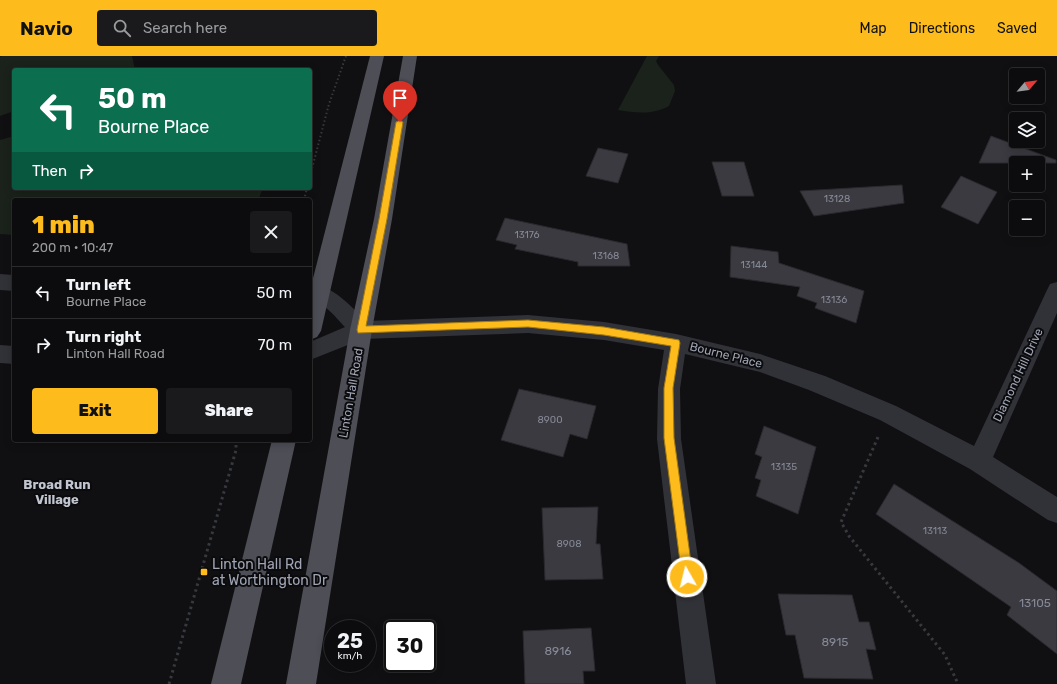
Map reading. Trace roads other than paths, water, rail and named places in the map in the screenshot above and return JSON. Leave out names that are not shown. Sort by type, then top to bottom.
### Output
[{"type":"main road","points":[[312,315],[315,293],[335,222],[377,56]]},
{"type":"main road","name":"Linton Hall Road","points":[[301,684],[361,330],[383,219],[410,56]]},
{"type":"main road","points":[[226,684],[284,442]]},
{"type":"street","points":[[0,282],[12,283]]},
{"type":"street","name":"Diamond Hill Drive","points":[[978,461],[1057,290]]},
{"type":"street","points":[[312,350],[361,330],[335,304],[315,293]]},
{"type":"street","name":"Bourne Place","points":[[361,330],[528,324],[604,331],[676,343],[760,363],[817,383],[888,413],[978,461],[1057,511]]},
{"type":"street","points":[[676,343],[669,388],[669,438],[702,684]]},
{"type":"street","points":[[0,354],[12,355]]},
{"type":"place","name":"Linton Hall Rd at Worthington Dr","points":[[204,572]]},
{"type":"district","name":"Broad Run Village","points":[[57,492]]}]
